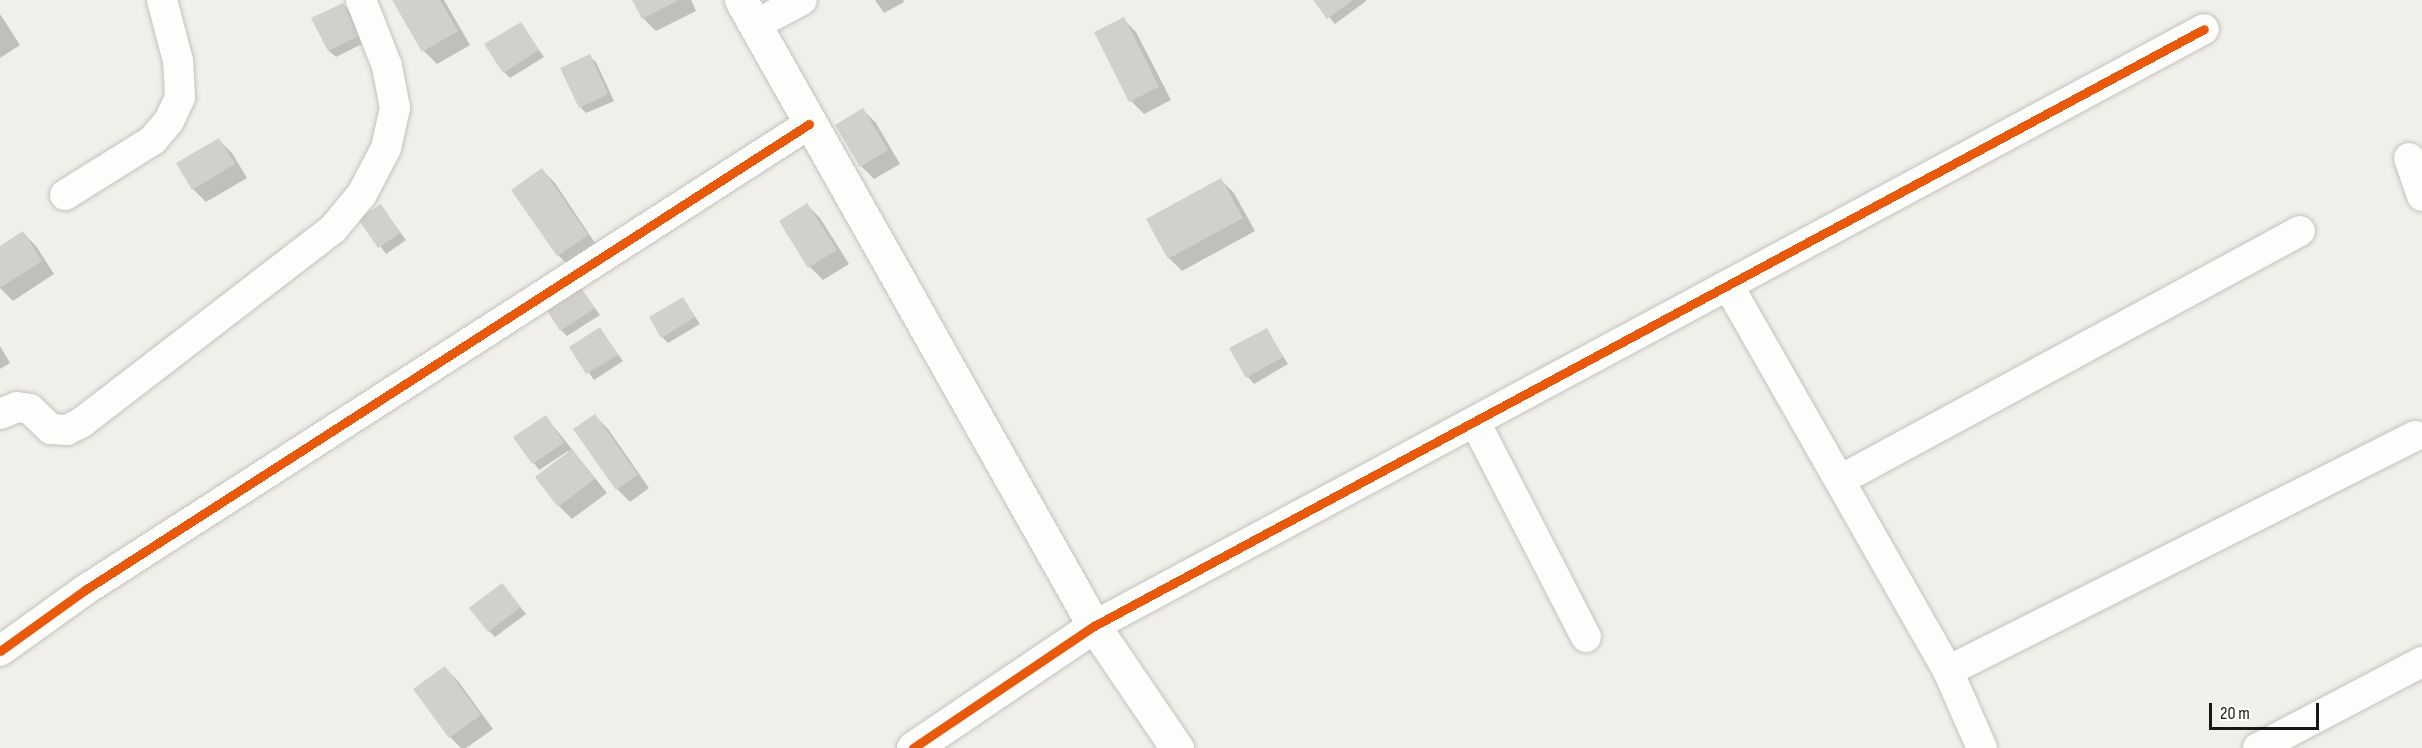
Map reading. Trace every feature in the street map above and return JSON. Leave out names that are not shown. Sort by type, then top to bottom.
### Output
[{"type":"street","points":[[65,195],[153,140],[169,120],[180,97],[178,61],[162,0]]},
{"type":"street","points":[[0,414],[17,406],[30,409],[51,429],[67,430],[81,423],[333,229],[362,194],[386,148],[395,108],[387,66],[361,0]]},
{"type":"street","points":[[802,0],[748,13],[1094,626],[1177,748]]},
{"type":"street","points":[[913,748],[1094,626],[2204,29]]},
{"type":"street","points":[[0,651],[85,590],[809,124]]},
{"type":"street","points":[[2409,158],[2422,196]]},
{"type":"street","points":[[1840,480],[2300,231]]},
{"type":"street","points":[[1728,285],[1948,670],[1982,748]]},
{"type":"street","points":[[1474,422],[1587,637]]},
{"type":"street","points":[[1948,670],[2415,436]]},
{"type":"street","points":[[2258,748],[2422,662]]},
{"type":"building","points":[[392,0],[440,0],[458,31],[422,52]]},
{"type":"building","points":[[632,0],[679,0],[642,19]]},
{"type":"building","points":[[1313,0],[1353,0],[1327,19]]},
{"type":"building","points":[[343,3],[359,36],[328,51],[311,18]]},
{"type":"building","points":[[1124,17],[1159,87],[1129,102],[1094,32]]},
{"type":"building","points":[[521,22],[539,50],[503,73],[484,44]]},
{"type":"building","points":[[590,54],[608,94],[579,108],[560,68]]},
{"type":"building","points":[[863,108],[888,150],[860,167],[835,125]]},
{"type":"building","points":[[219,138],[235,164],[192,190],[176,163]]},
{"type":"building","points":[[542,168],[588,235],[557,256],[511,190]]},
{"type":"building","points":[[1221,178],[1243,218],[1168,259],[1146,219]]},
{"type":"building","points":[[807,203],[837,250],[808,268],[779,221]]},
{"type":"building","points":[[381,204],[400,233],[378,248],[358,219]]},
{"type":"building","points":[[23,231],[42,261],[0,288],[0,246]]},
{"type":"building","points":[[580,286],[595,308],[560,331],[546,309]]},
{"type":"building","points":[[683,297],[695,317],[661,338],[649,317]]},
{"type":"building","points":[[600,327],[618,355],[586,374],[569,347]]},
{"type":"building","points":[[1267,328],[1283,357],[1246,378],[1229,348]]},
{"type":"building","points":[[595,414],[638,475],[616,490],[573,429]]},
{"type":"building","points":[[546,415],[564,443],[532,464],[513,437]]},
{"type":"building","points":[[572,449],[595,479],[558,507],[535,477]]},
{"type":"building","points":[[502,583],[521,607],[488,632],[469,608]]},
{"type":"building","points":[[445,666],[481,715],[449,738],[413,689]]},
{"type":"cycle path","points":[[913,748],[1094,626],[2204,29]]},
{"type":"cycle path","points":[[0,651],[85,590],[809,124]]}]
